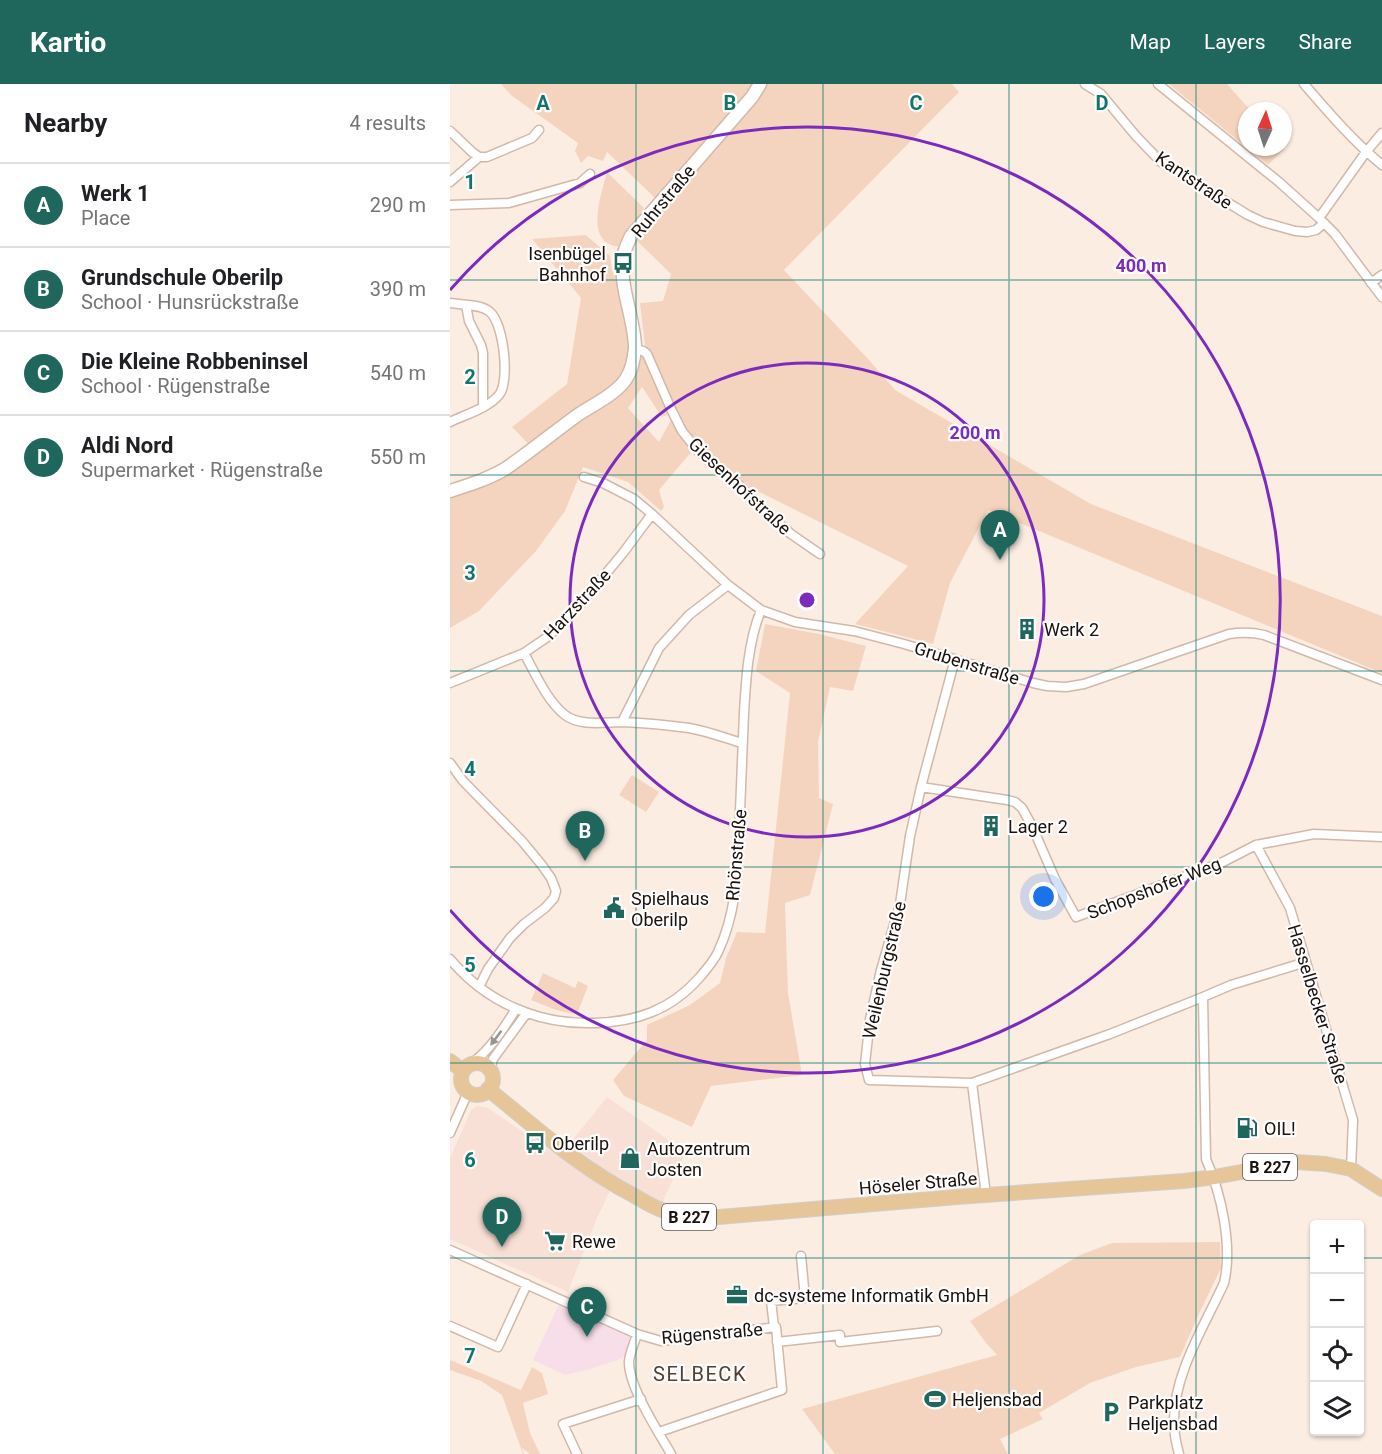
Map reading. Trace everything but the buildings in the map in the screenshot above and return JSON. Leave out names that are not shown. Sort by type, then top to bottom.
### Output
[{"type":"main road","name":"Ruhrstraße","points":[[450,491],[478,483],[504,469],[617,388],[626,379],[633,363],[635,349],[623,275],[624,255],[631,236],[752,97],[760,84]]},
{"type":"main road","points":[[450,1061],[467,1067],[480,1063],[484,1065],[490,1071],[492,1079],[488,1089],[478,1094],[468,1092],[461,1082],[467,1067]]},
{"type":"main road","name":"Höseler Straße","points":[[488,1089],[564,1151],[603,1178],[659,1209],[688,1217],[707,1218],[1184,1181],[1296,1162],[1326,1164],[1351,1169],[1382,1189]]},
{"type":"street","name":"Kantstraße","points":[[1086,84],[1101,94],[1161,162],[1248,215],[1263,222],[1306,232],[1316,230],[1322,220]]},
{"type":"street","points":[[1158,84],[1279,182],[1322,220],[1382,297]]},
{"type":"street","points":[[1305,84],[1327,111],[1366,152],[1382,165]]},
{"type":"street","points":[[450,131],[472,153],[479,157],[487,157],[532,138],[539,130]]},
{"type":"street","points":[[1322,220],[1366,152],[1382,133]]},
{"type":"street","points":[[450,182],[479,157]]},
{"type":"street","points":[[450,205],[509,203],[580,183],[590,174]]},
{"type":"street","points":[[1371,283],[1382,275]]},
{"type":"street","points":[[450,303],[488,310],[495,317],[501,333],[504,358],[501,393],[491,403],[450,422]]},
{"type":"street","points":[[466,305],[469,321],[483,354],[483,406]]},
{"type":"street","name":"Giesenhofstraße","points":[[635,349],[646,354],[682,431],[698,452],[739,485],[791,534],[820,554]]},
{"type":"street","name":"Grubenstraße","points":[[584,477],[603,483],[634,500],[728,585],[761,610],[795,622],[854,631],[955,658],[1033,683],[1066,687],[1094,681],[1240,632],[1264,635],[1382,680]]},
{"type":"street","name":"Harzstraße","points":[[450,683],[524,654],[546,638],[567,619],[623,553],[652,514]]},
{"type":"street","points":[[622,722],[659,648],[689,615],[728,585]]},
{"type":"street","name":"Rhönstraße","points":[[521,1011],[537,1017],[571,1023],[633,1019],[652,1013],[681,996],[707,969],[718,952],[728,925],[736,889],[747,671],[761,610]]},
{"type":"street","points":[[524,654],[555,706],[568,717],[594,723],[622,722],[692,728],[742,743]]},
{"type":"street","name":"Weilenburgstraße","points":[[955,658],[921,787],[910,836],[900,904],[870,1019],[866,1064],[869,1080],[972,1083],[1083,1044],[1232,985],[1306,962]]},
{"type":"street","points":[[450,763],[463,781],[540,862],[551,878],[556,891],[554,898],[546,908],[510,938],[488,969],[479,987]]},
{"type":"street","name":"Schopshofer Weg","points":[[921,787],[1016,802],[1032,826],[1055,879],[1076,917],[1221,863],[1257,845],[1314,834],[1382,837]]},
{"type":"street","name":"Hasselbecker Straße","points":[[1257,845],[1290,908],[1353,1120],[1351,1169]]},
{"type":"street","points":[[450,959],[462,974],[479,987],[497,1000],[521,1011]]},
{"type":"street","points":[[1179,1454],[1173,1423],[1178,1390],[1189,1358],[1228,1270],[1218,1192],[1206,1159],[1203,997]]},
{"type":"street","points":[[467,1067],[480,1058],[521,1011]]},
{"type":"street","points":[[490,1071],[493,1059],[521,1011]]},
{"type":"street","points":[[972,1083],[986,1195]]},
{"type":"street","points":[[450,1133],[468,1092]]},
{"type":"street","name":"Rügenstraße","points":[[450,1250],[637,1334],[661,1341],[775,1327]]},
{"type":"street","points":[[659,1432],[783,1390],[771,1301],[805,1298],[801,1256]]},
{"type":"street","points":[[450,1326],[498,1347],[527,1284]]},
{"type":"street","points":[[777,1342],[840,1335],[840,1342],[937,1331]]},
{"type":"street","points":[[637,1334],[629,1361],[631,1375],[641,1399],[671,1454]]},
{"type":"street","points":[[577,1454],[563,1424],[641,1399]]},
{"type":"shaded area","points":[[501,84],[754,84],[748,94],[655,198],[607,152],[603,161],[588,156],[581,163],[575,151],[578,143],[512,96]]},
{"type":"shaded area","points":[[765,84],[952,84],[959,92],[784,270],[895,390],[1091,504],[1382,616],[1382,673],[988,510],[950,583],[933,644],[855,624],[908,566],[703,464],[658,372],[675,412],[662,417],[642,387],[628,408],[659,442],[672,418],[693,450],[659,490],[664,507],[661,511],[628,482],[583,467],[565,511],[536,551],[479,611],[450,628],[450,491],[538,454],[512,427],[567,384],[581,298],[532,239],[586,235],[610,256],[627,324],[628,351],[645,346],[640,303],[663,301],[671,274],[635,239]]},
{"type":"shaded area","points":[[1169,84],[1227,84],[1243,102],[1238,102],[1238,140]]},
{"type":"shaded area","points":[[1257,156],[1277,156],[1268,165]]},
{"type":"shaded area","points":[[607,172],[644,208],[620,247],[609,244],[602,237],[598,228],[597,217]]},
{"type":"shaded area","points":[[765,624],[866,646],[853,691],[830,687],[818,742],[819,798],[833,804],[810,895],[785,903],[788,993],[802,1075],[711,1086],[692,1127],[624,1096],[613,1080],[647,1040],[647,1025],[690,1005],[720,983],[726,958],[737,932],[765,933],[790,693],[756,671]]},
{"type":"shaded area","points":[[632,775],[659,792],[646,812],[619,795]]},
{"type":"shaded area","points":[[543,973],[575,988],[578,981],[588,986],[577,1014],[559,1011],[531,1000]]},
{"type":"shaded area","points":[[607,1097],[686,1152],[662,1203],[611,1175],[570,1143]]},
{"type":"shaded area","points":[[478,1106],[488,1108],[610,1191],[568,1292],[450,1239],[450,1158],[471,1110]]},
{"type":"shaded area","points":[[1220,1242],[1221,1268],[1180,1357],[1136,1367],[1090,1383],[1039,1413],[1043,1419],[1000,1439],[1008,1454],[835,1454],[802,1409],[997,1355],[970,1321],[1080,1255],[1112,1243]]},
{"type":"shaded area","points":[[560,1302],[629,1335],[623,1358],[565,1375],[533,1360]]},
{"type":"shaded area","points":[[450,1360],[521,1390],[532,1367],[542,1373],[548,1394],[523,1403],[530,1433],[540,1454],[530,1454],[522,1448],[523,1454],[502,1395],[481,1381],[450,1370]]},
{"type":"place","name":"Isenbügel Bahnhof","points":[[623,263]]},
{"type":"place","name":"Werk 1","points":[[1000,560]]},
{"type":"place","name":"Werk 2","points":[[1027,629]]},
{"type":"place","name":"Lager 2","points":[[991,826]]},
{"type":"place","name":"Grundschule Oberilp","points":[[585,861]]},
{"type":"place","name":"Spielhaus Oberilp","points":[[614,908]]},
{"type":"place","name":"OIL!","points":[[1247,1128]]},
{"type":"place","name":"Oberilp","points":[[535,1143]]},
{"type":"place","name":"Autozentrum Josten","points":[[630,1158]]},
{"type":"place","name":"Rewe","points":[[555,1241]]},
{"type":"place","name":"Aldi Nord","points":[[502,1247]]},
{"type":"place","name":"dc-systeme Informatik GmbH","points":[[737,1295]]},
{"type":"place","name":"Die Kleine Robbeninsel","points":[[587,1337]]},
{"type":"place","name":"Heljensbad","points":[[935,1399]]},
{"type":"place","name":"Parkplatz Heljensbad","points":[[1111,1412]]},
{"type":"district","name":"SELBECK","points":[[700,1374]]}]
